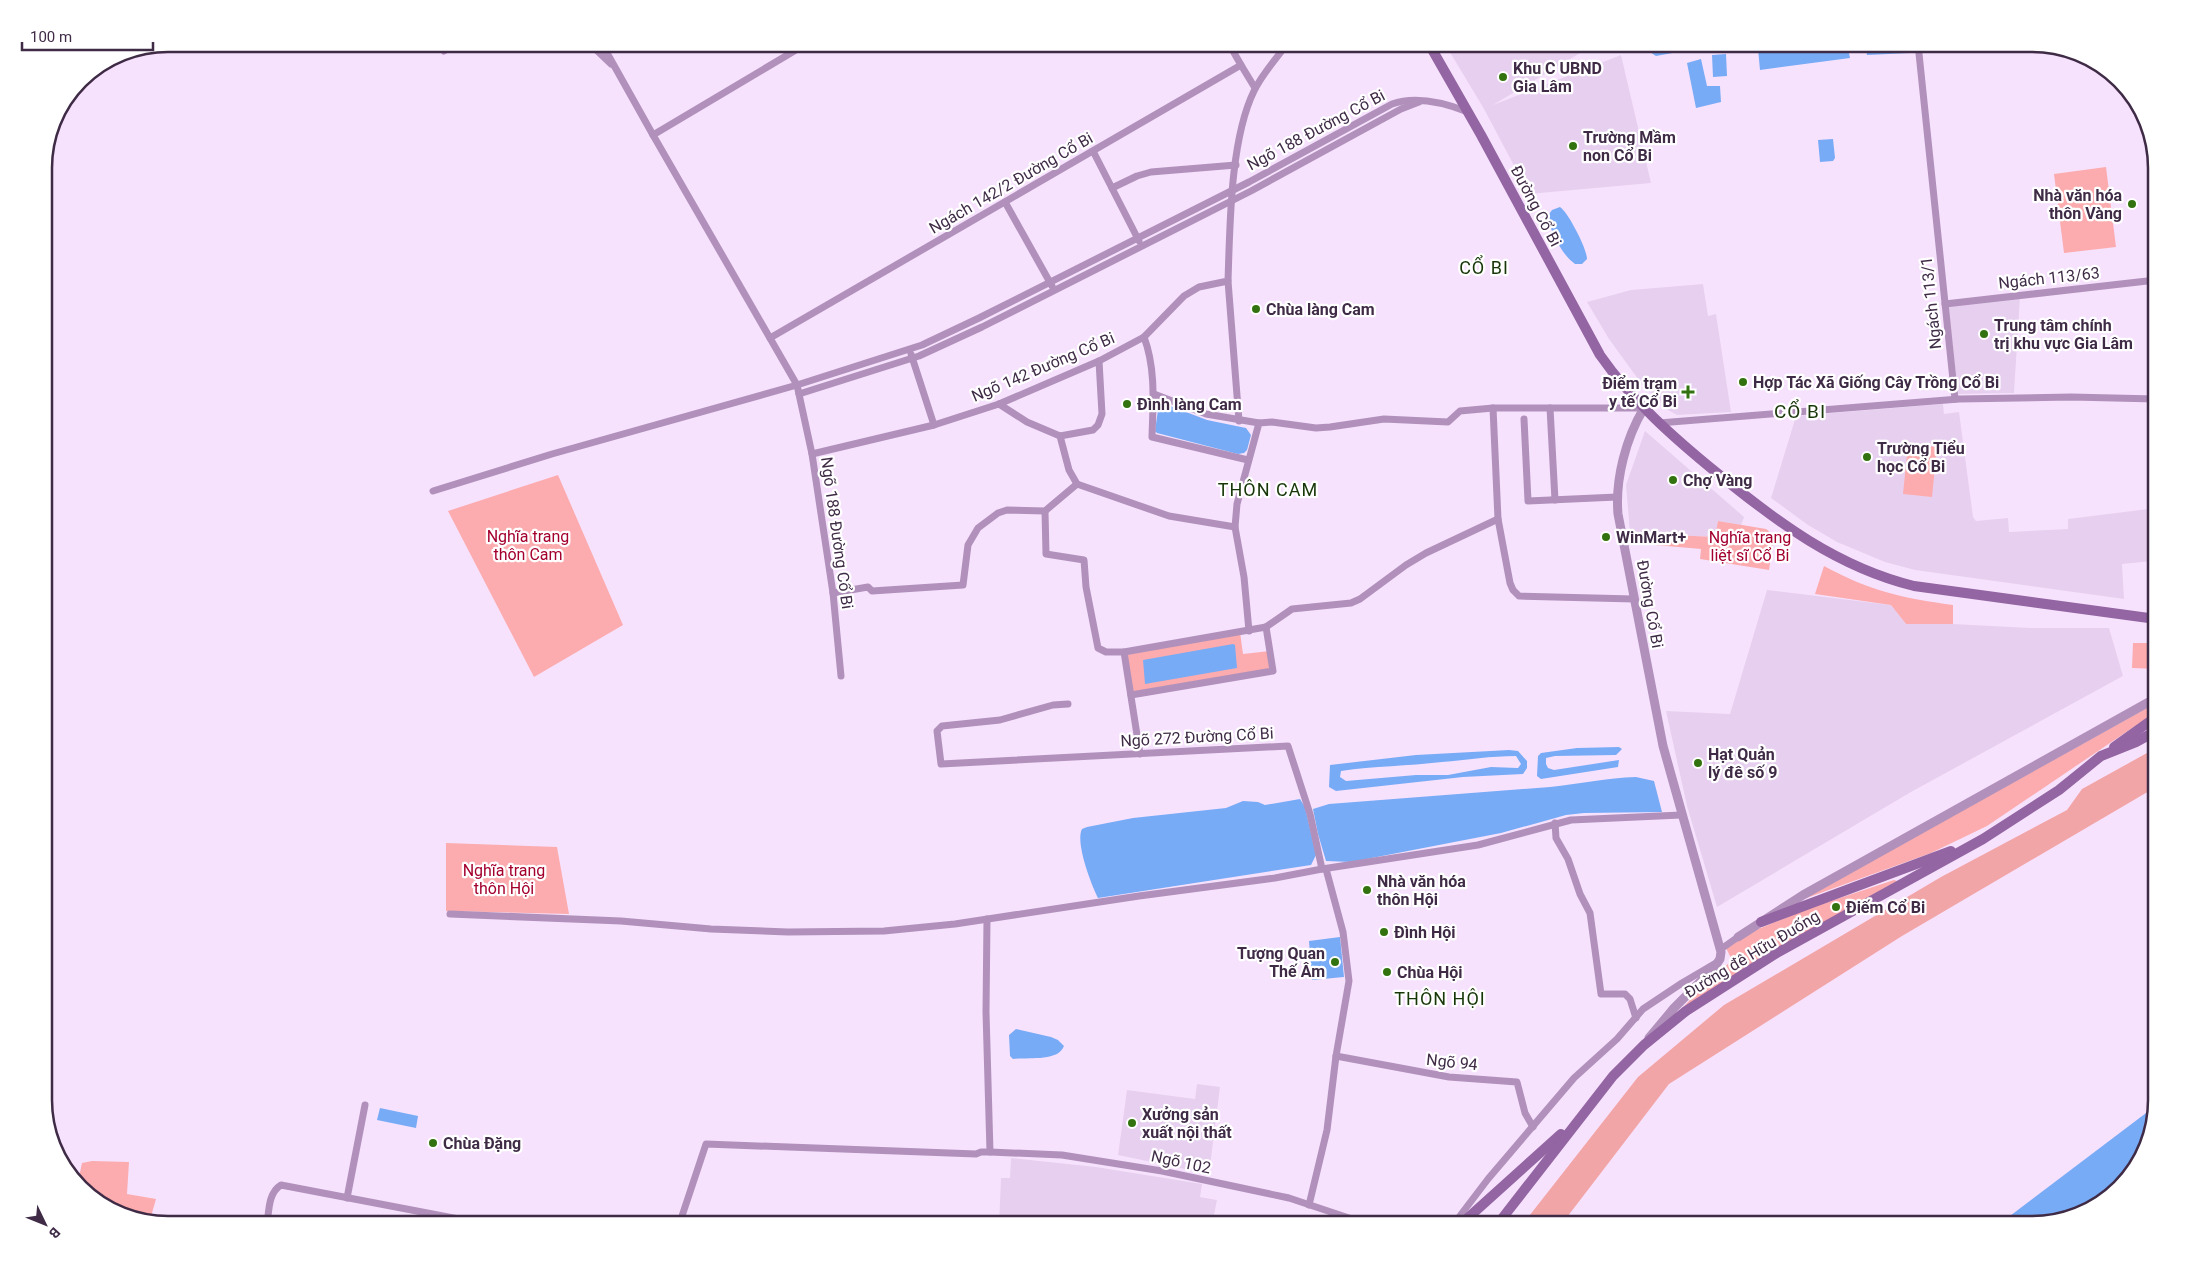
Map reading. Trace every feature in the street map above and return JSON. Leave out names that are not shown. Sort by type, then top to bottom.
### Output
[{"type":"main road","name":"Đường Cổ Bi","points":[[1434,52],[1594,346],[1611,371],[1644,408]]},
{"type":"main road","points":[[1644,408],[1697,457],[1780,523],[1835,557],[1875,574],[1914,586],[2147,618]]},
{"type":"main road","points":[[2101,756],[2148,722]]},
{"type":"main road","name":"Đường đê Hữu Đuống","points":[[1505,1216],[1613,1076],[1644,1045],[1706,997],[1765,959],[1983,839],[2059,790],[2101,756],[2148,736]]},
{"type":"main road","points":[[1761,922],[1983,839]]},
{"type":"main road","points":[[1470,1216],[1582,1115]]},
{"type":"street","points":[[598,52],[618,72]]},
{"type":"street","points":[[433,491],[797,385],[652,135],[607,52]]},
{"type":"street","points":[[652,135],[792,52]]},
{"type":"street","points":[[1234,52],[1255,88]]},
{"type":"street","points":[[1239,421],[1228,282],[1236,165],[1244,118],[1255,88],[1281,52]]},
{"type":"street","name":"Ngách 113/1","points":[[1919,52],[1955,399]]},
{"type":"street","name":"Ngách 142/2 Đường Cổ Bi","points":[[770,338],[1241,65]]},
{"type":"street","name":"Ngõ 188 Đường Cổ Bi","points":[[841,676],[833,593],[812,454],[797,385],[909,350],[979,318],[1234,189],[1389,106],[1406,100],[1422,102]]},
{"type":"street","points":[[1422,102],[1468,112]]},
{"type":"street","name":"Ngõ 188 Đường Cổ Bi","points":[[799,394],[913,358],[977,330],[1233,200],[1390,114],[1422,102]]},
{"type":"street","points":[[1093,151],[1142,246]]},
{"type":"street","points":[[1112,188],[1137,176],[1151,172],[1236,165]]},
{"type":"street","points":[[1005,202],[1054,290]]},
{"type":"street","name":"Ngách 113/63","points":[[1945,304],[2147,281]]},
{"type":"street","name":"Ngõ 142 Đường Cổ Bi","points":[[812,454],[934,425],[999,404],[1099,361],[1144,336],[1184,296],[1199,287],[1228,282]]},
{"type":"street","points":[[1144,336],[1151,361],[1154,394],[1152,437],[1248,460]]},
{"type":"street","points":[[909,350],[934,425]]},
{"type":"street","points":[[999,404],[1026,422],[1060,436],[1093,430],[1098,425],[1102,414],[1099,361]]},
{"type":"street","points":[[1154,394],[1206,414],[1239,421],[1272,422],[1316,428],[1384,419],[1448,422],[1460,411],[1493,408],[1644,408]]},
{"type":"street","points":[[1659,423],[1955,399],[2062,397],[2147,399]]},
{"type":"street","points":[[1493,408],[1498,519],[1512,590],[1518,596],[1634,599]]},
{"type":"street","points":[[1550,408],[1555,500]]},
{"type":"street","name":"Đường Cổ Bi","points":[[1644,408],[1634,426],[1627,445],[1617,497],[1618,514],[1663,746],[1681,815],[1721,949],[1721,956],[1718,962]]},
{"type":"street","points":[[1524,419],[1528,501],[1617,497]]},
{"type":"street","points":[[1249,631],[1244,577],[1235,527],[1237,504],[1259,423]]},
{"type":"street","points":[[1060,436],[1069,470],[1077,484],[1170,516],[1235,527]]},
{"type":"street","points":[[833,593],[868,588],[872,591],[963,585],[968,545],[978,528],[998,513],[1007,510],[1045,511],[1077,484]]},
{"type":"street","points":[[1045,511],[1046,554],[1084,560],[1086,587],[1098,648],[1106,652],[1124,652],[1249,631],[1266,627],[1292,609],[1351,603],[1360,599],[1406,565],[1426,553],[1498,519]]},
{"type":"street","points":[[1131,695],[1273,671],[1266,627]]},
{"type":"street","points":[[1124,652],[1140,754]]},
{"type":"street","points":[[1721,949],[1803,895],[2148,703]]},
{"type":"street","name":"Ngõ 272 Đường Cổ Bi","points":[[1068,704],[1053,705],[1000,720],[944,725],[938,730],[941,764],[1288,746],[1310,814],[1324,869]]},
{"type":"street","points":[[450,914],[565,918],[710,929],[788,932],[884,931],[987,919],[1275,878],[1478,845],[1555,823],[1586,818],[1681,815]]},
{"type":"street","points":[[1555,823],[1556,838],[1568,859],[1580,894],[1590,913],[1600,994],[1625,994],[1630,999],[1636,1018]]},
{"type":"street","points":[[1310,1205],[1327,1130],[1336,1056],[1349,981],[1343,932],[1324,869]]},
{"type":"street","points":[[987,919],[986,1012],[990,1152]]},
{"type":"street","points":[[1460,1216],[1488,1179],[1574,1078],[1618,1039],[1643,1009],[1718,962]]},
{"type":"street","points":[[1644,1045],[1674,1008],[1718,962]]},
{"type":"street","name":"Ngõ 94","points":[[1336,1056],[1449,1077],[1517,1082],[1525,1113],[1533,1127]]},
{"type":"street","points":[[347,1198],[365,1105]]},
{"type":"street","name":"Ngõ 102","points":[[682,1216],[706,1144],[966,1154],[990,1152],[1062,1155],[1162,1171],[1310,1205],[1334,1216]]},
{"type":"street","points":[[268,1216],[274,1189],[281,1185],[442,1216]]},
{"type":"shaded area","name":"Trường Mầm non Cổ Bi","points":[[1450,52],[1582,52],[1493,105],[1621,55],[1651,183],[1529,194],[1484,109]]},
{"type":"shaded area","points":[[1703,284],[1708,316],[1716,314],[1731,412],[1677,415],[1666,409],[1641,383],[1609,339],[1587,302],[1631,290]]},
{"type":"shaded area","name":"Trung tâm chính trị khu vực Gia Lâm","points":[[2020,297],[2014,393],[1958,394],[1948,305]]},
{"type":"shaded area","points":[[1943,404],[1944,414],[1959,412],[1973,517],[1976,521],[2008,518],[2009,532],[2068,529],[2068,519],[2147,509],[2147,562],[2122,564],[2124,599],[1915,570],[1885,562],[1837,542],[1808,525],[1771,498],[1796,416]]},
{"type":"shaded area","name":"Chợ Vàng","points":[[1645,431],[1744,517],[1741,525],[1718,521],[1715,537],[1630,533],[1626,485]]},
{"type":"shaded area","points":[[1767,590],[1891,605],[1906,624],[1953,624],[2031,628],[2109,628],[2123,676],[1911,792],[1717,907],[1687,806],[1666,711],[1730,714]]},
{"type":"shaded area","points":[[2148,753],[2148,792],[1902,936],[1669,1084],[1568,1216],[1529,1216],[1638,1077],[1724,1005],[1941,877],[2067,810],[2082,789]]},
{"type":"shaded area","points":[[1197,1084],[1220,1087],[1209,1174],[1118,1155],[1127,1090],[1195,1099]]},
{"type":"shaded area","points":[[1011,1158],[1096,1167],[1202,1184],[1200,1197],[1217,1200],[1214,1216],[999,1216],[1001,1178],[1010,1178]]},
{"type":"green space","points":[[2106,167],[2116,247],[2064,253],[2054,174]]},
{"type":"green space","points":[[1908,444],[1937,447],[1932,497],[1903,494]]},
{"type":"green space","name":"Nghĩa trang thôn Cam","points":[[558,475],[623,625],[534,677],[448,511]]},
{"type":"green space","name":"Nghĩa trang liệt sĩ Cổ Bi","points":[[1718,521],[1766,529],[1774,535],[1769,570],[1700,559],[1701,549],[1632,543],[1630,533],[1715,537]]},
{"type":"green space","points":[[1824,566],[1856,582],[1887,592],[1953,605],[1953,624],[1906,624],[1891,605],[1815,594]]},
{"type":"green space","points":[[1240,632],[1243,654],[1270,651],[1273,671],[1131,695],[1124,652]]},
{"type":"green space","points":[[2133,643],[2148,643],[2148,669],[2132,668]]},
{"type":"green space","points":[[2148,708],[2148,718],[1987,826],[1931,853],[1801,900]]},
{"type":"green space","name":"Nghĩa trang thôn Hội","points":[[446,843],[557,847],[569,914],[446,911]]},
{"type":"green space","points":[[1894,880],[1897,881],[1744,968],[1670,1021],[1707,982],[1729,963],[1731,958],[1726,948],[1756,930],[1807,909]]},
{"type":"green space","points":[[92,1161],[129,1162],[127,1194],[156,1199],[151,1215],[124,1208],[98,1192],[79,1175],[82,1163]]},
{"type":"water","points":[[1650,52],[1678,52],[1656,56]]},
{"type":"water","points":[[1758,52],[1849,52],[1850,58],[1760,70]]},
{"type":"water","points":[[1866,52],[1910,52],[1910,53],[1867,55]]},
{"type":"water","points":[[1726,54],[1727,76],[1713,77],[1712,55]]},
{"type":"water","points":[[1701,59],[1707,86],[1720,86],[1721,102],[1696,108],[1687,63]]},
{"type":"water","points":[[1833,139],[1835,158],[1833,161],[1820,162],[1818,140]]},
{"type":"water","points":[[1560,207],[1581,239],[1587,259],[1582,264],[1575,264],[1565,255],[1552,230],[1547,217],[1552,210]]},
{"type":"water","points":[[1159,403],[1207,420],[1246,428],[1251,435],[1247,450],[1244,453],[1238,454],[1157,433],[1155,431]]},
{"type":"water","points":[[1235,645],[1237,668],[1145,684],[1143,660]]},
{"type":"water","points":[[1619,747],[1622,749],[1616,755],[1555,756],[1546,758],[1548,768],[1554,770],[1619,760],[1618,767],[1541,779],[1537,776],[1538,756],[1541,753],[1577,748]]},
{"type":"water","points":[[1518,751],[1527,761],[1527,768],[1523,774],[1463,777],[1336,791],[1329,787],[1330,765],[1416,755]],"holes":[[[1516,756],[1521,764],[1518,768],[1491,767],[1448,775],[1416,775],[1346,781],[1340,777],[1341,771],[1353,769],[1497,757]]]},
{"type":"water","points":[[1636,777],[1654,781],[1662,812],[1566,815],[1501,833],[1351,862],[1326,861],[1313,809],[1329,804],[1550,787]]},
{"type":"water","points":[[1300,799],[1305,807],[1316,855],[1311,865],[1098,898],[1082,853],[1080,835],[1082,829],[1133,818],[1226,808],[1243,801],[1258,802],[1265,805]]},
{"type":"water","points":[[1340,937],[1344,977],[1312,980],[1309,941]]},
{"type":"water","points":[[1016,1029],[1051,1037],[1058,1040],[1064,1046],[1061,1051],[1049,1057],[1013,1059],[1010,1056],[1009,1035]]},
{"type":"water","points":[[380,1108],[418,1116],[416,1128],[377,1120]]},
{"type":"water","points":[[2147,1112],[2144,1130],[2132,1158],[2123,1171],[2102,1192],[2076,1208],[2061,1213],[2046,1216],[2010,1216]]},
{"type":"place","name":"Khu C UBND Gia Lâm","points":[[1503,77]]},
{"type":"place","name":"Trường Mầm non Cổ Bi","points":[[1573,146]]},
{"type":"place","name":"Nhà văn hóa thôn Vàng","points":[[2132,204]]},
{"type":"place","name":"Chùa làng Cam","points":[[1256,309]]},
{"type":"place","name":"Trung tâm chính trị khu vực Gia Lâm","points":[[1984,334]]},
{"type":"place","name":"Hợp Tác Xã Giống Cây Trồng Cổ Bi","points":[[1743,382]]},
{"type":"place","name":"Điểm trạm y tế Cổ Bi","points":[[1688,392]]},
{"type":"place","name":"Đình làng Cam","points":[[1127,404]]},
{"type":"place","name":"Trường Tiểu học Cổ Bi","points":[[1867,457]]},
{"type":"place","name":"Chợ Vàng","points":[[1673,480]]},
{"type":"place","name":"WinMart+","points":[[1606,537]]},
{"type":"place","name":"Hạt Quản lý đê số 9","points":[[1698,763]]},
{"type":"place","name":"Nhà văn hóa thôn Hội","points":[[1367,890]]},
{"type":"place","name":"Điếm Cổ Bi","points":[[1836,907]]},
{"type":"place","name":"Đình Hội","points":[[1384,932]]},
{"type":"place","name":"Tượng Quan Thế Âm","points":[[1335,962]]},
{"type":"place","name":"Chùa Hội","points":[[1387,972]]},
{"type":"place","name":"Xưởng sản xuất nội thất","points":[[1132,1123]]},
{"type":"place","name":"Chùa Đặng","points":[[433,1143]]},
{"type":"district","name":"CỔ BI","points":[[1484,267]]},
{"type":"district","name":"CỔ BI","points":[[1800,411]]},
{"type":"district","name":"THÔN CAM","points":[[1268,489]]},
{"type":"district","name":"THÔN HỘI","points":[[1440,998]]}]
